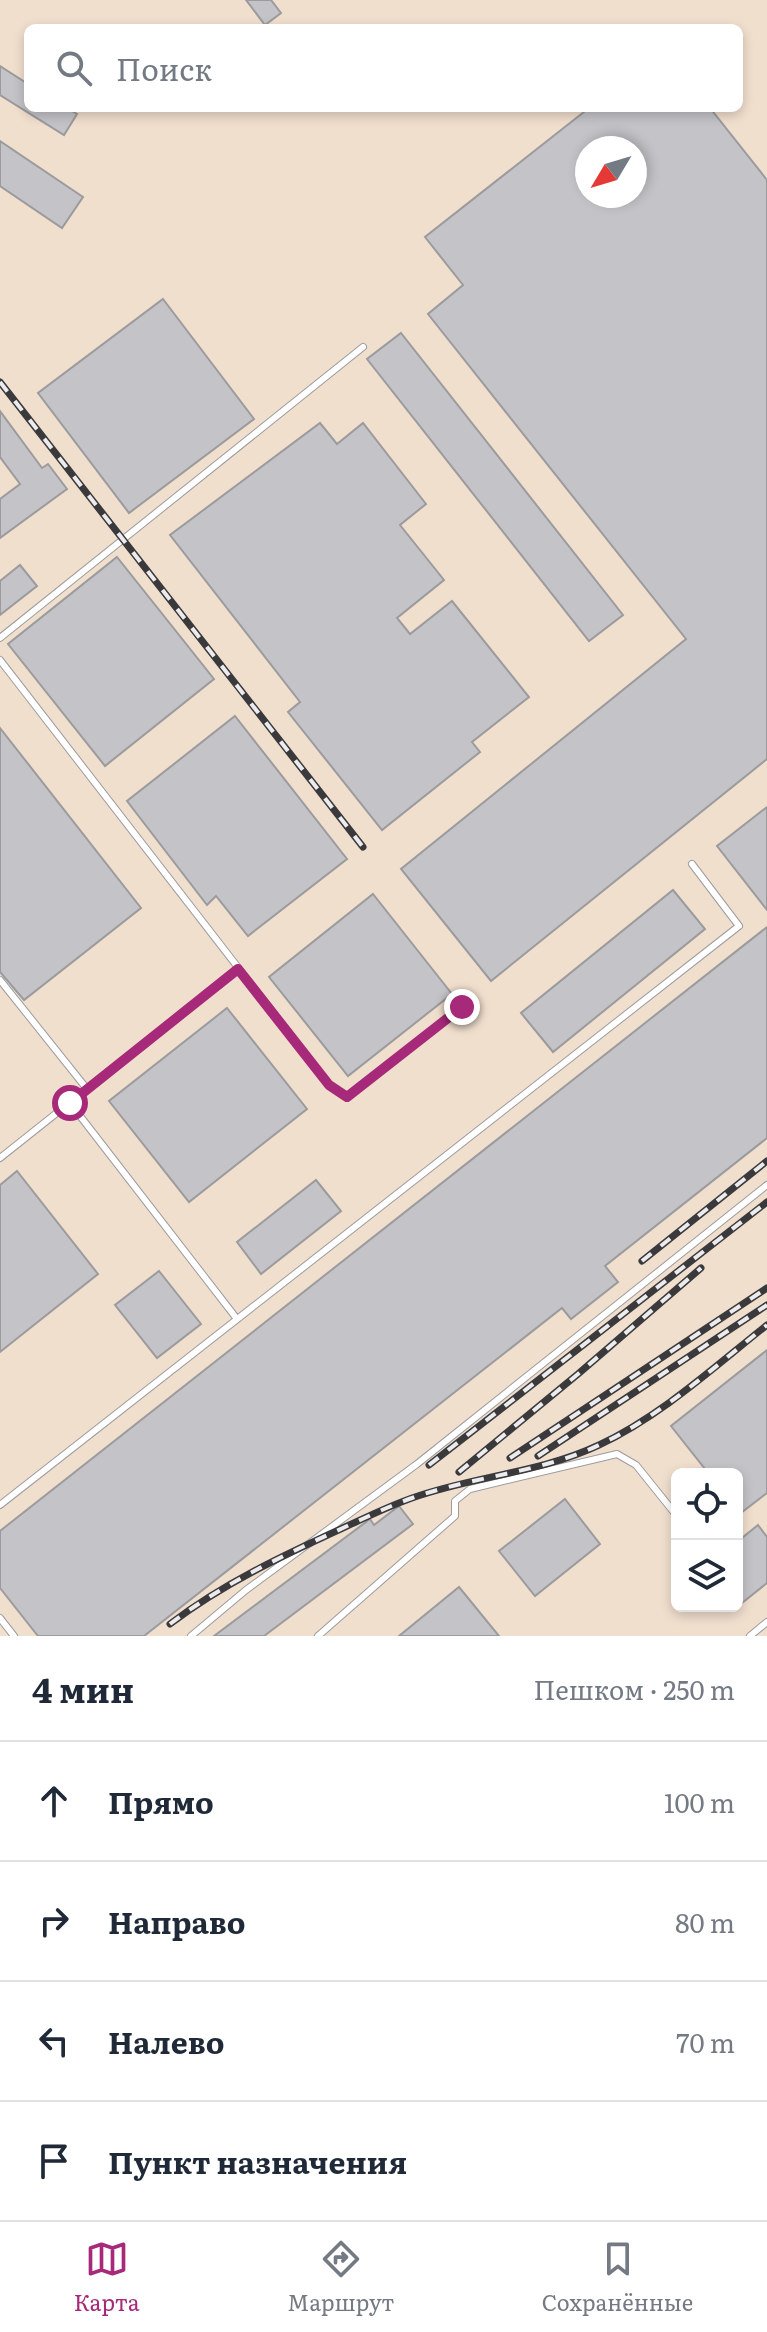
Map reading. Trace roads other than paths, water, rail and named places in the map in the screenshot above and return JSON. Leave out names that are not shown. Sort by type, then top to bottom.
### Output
[{"type":"lane","points":[[0,638],[363,347]]},
{"type":"lane","points":[[0,660],[329,1085],[347,1097],[462,1007]]},
{"type":"lane","points":[[0,1505],[739,926],[692,864]]},
{"type":"lane","points":[[0,1158],[238,969]]},
{"type":"lane","points":[[0,980],[87,1089]]},
{"type":"lane","points":[[70,1103],[237,1319]]},
{"type":"lane","points":[[191,1636],[246,1590],[417,1464],[767,1185]]},
{"type":"lane","points":[[318,1636],[455,1516],[455,1501],[470,1489],[617,1454],[636,1465],[671,1509]]},
{"type":"lane","points":[[0,1618],[14,1636]]},
{"type":"lane","points":[[750,1636],[767,1622]]},
{"type":"railway","points":[[0,382],[363,847]]},
{"type":"railway","points":[[642,1261],[767,1161]]},
{"type":"railway","points":[[429,1465],[767,1202]]},
{"type":"railway","points":[[459,1472],[701,1268]]},
{"type":"railway","points":[[510,1458],[767,1288]]},
{"type":"railway","points":[[538,1456],[767,1305]]},
{"type":"railway","points":[[170,1624],[255,1571],[395,1504],[553,1462],[599,1445],[644,1420],[767,1325]]}]
